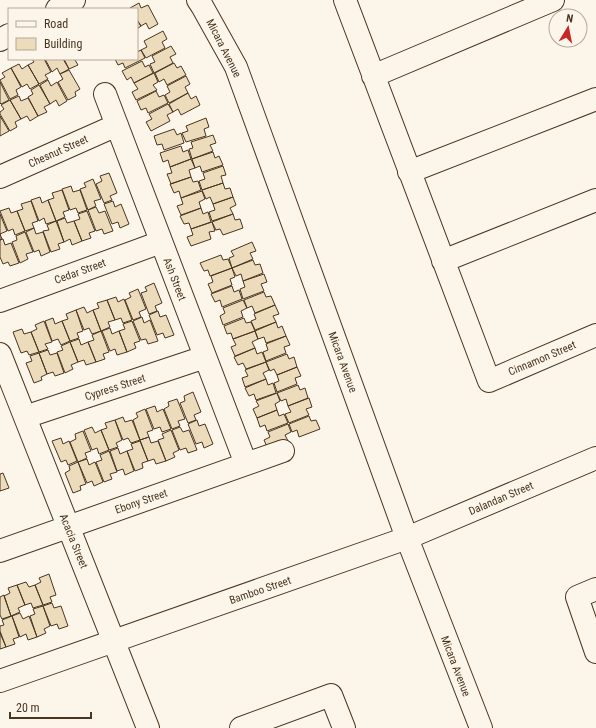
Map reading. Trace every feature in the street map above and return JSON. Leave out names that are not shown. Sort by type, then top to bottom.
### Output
[{"type":"street","points":[[59,8],[74,0]]},
{"type":"street","name":"Micara Avenue","points":[[198,0],[236,67],[407,538],[481,728]]},
{"type":"street","points":[[344,0],[443,261],[596,200]]},
{"type":"street","points":[[374,76],[553,0]]},
{"type":"street","name":"Ash Street","points":[[105,94],[246,464]]},
{"type":"street","points":[[409,172],[596,99]]},
{"type":"street","name":"Chesnut Street","points":[[0,177],[117,125]]},
{"type":"street","name":"Cedar Street","points":[[0,301],[161,242]]},
{"type":"street","name":"Cinnamon Street","points":[[443,261],[488,381],[596,335]]},
{"type":"street","name":"Acacia Street","points":[[0,354],[148,728]]},
{"type":"street","name":"Cypress Street","points":[[25,417],[205,357]]},
{"type":"street","name":"Ebony Street","points":[[0,551],[283,452]]},
{"type":"street","name":"Dalandan Street","points":[[407,538],[596,458]]},
{"type":"street","name":"Bamboo Street","points":[[0,681],[407,538]]},
{"type":"street","points":[[587,593],[596,652]]},
{"type":"street","points":[[241,728],[331,696],[344,728]]},
{"type":"building","points":[[139,3],[141,8],[148,5],[158,24],[149,29],[146,23],[141,26],[138,22],[138,8],[130,8]]},
{"type":"building","points":[[138,22],[141,26],[138,28]]},
{"type":"building","points":[[163,31],[167,39],[162,42],[165,48],[146,58],[141,50],[147,47],[144,41]]},
{"type":"building","points":[[171,46],[176,54],[170,57],[173,63],[154,73],[150,64],[155,62],[152,56]]},
{"type":"building","points":[[141,50],[145,58],[125,68],[123,63],[118,65],[116,60],[138,60],[138,52]]},
{"type":"building","points":[[33,60],[45,60],[51,72],[45,75],[48,79],[39,84],[28,65],[34,62]]},
{"type":"building","points":[[46,60],[64,60],[69,69],[60,74],[57,68],[52,72]]},
{"type":"building","points":[[64,60],[75,60],[78,65],[69,69]]},
{"type":"building","points":[[142,61],[145,67],[149,65],[153,73],[134,83],[131,77],[127,80],[122,71]]},
{"type":"building","points":[[174,63],[177,68],[181,66],[186,75],[167,85],[164,79],[159,82],[155,73]]},
{"type":"building","points":[[19,64],[22,69],[28,65],[39,84],[30,89],[27,84],[22,87],[11,68]]},
{"type":"building","points":[[11,68],[21,87],[16,90],[18,95],[10,99],[0,80],[5,77],[2,73]]},
{"type":"building","points":[[69,70],[80,89],[75,92],[76,96],[68,100],[58,82],[63,79],[60,74]]},
{"type":"building","points":[[154,73],[158,82],[153,85],[157,90],[136,100],[132,92],[138,89],[134,83]]},
{"type":"building","points":[[186,76],[190,84],[185,87],[188,93],[169,103],[165,95],[170,92],[167,86]]},
{"type":"building","points":[[48,80],[51,86],[57,82],[67,101],[59,106],[56,100],[50,104],[40,85]]},
{"type":"building","points":[[0,82],[9,100],[1,104],[0,103]]},
{"type":"building","points":[[39,85],[50,104],[44,107],[47,112],[38,116],[28,97],[33,94],[31,90]]},
{"type":"building","points":[[156,91],[159,97],[164,95],[168,103],[148,113],[146,108],[141,110],[137,101]]},
{"type":"building","points":[[188,93],[191,99],[196,96],[200,105],[181,115],[178,109],[173,112],[169,104]]},
{"type":"building","points":[[19,96],[21,101],[28,98],[38,116],[30,121],[27,116],[21,119],[10,100]]},
{"type":"building","points":[[10,100],[21,119],[15,122],[17,127],[10,131],[0,112],[4,109],[1,105]]},
{"type":"building","points":[[168,104],[173,112],[167,115],[170,121],[151,131],[146,122],[152,119],[149,114]]},
{"type":"building","points":[[0,116],[9,131],[0,136]]},
{"type":"building","points":[[206,118],[209,127],[204,129],[206,136],[186,142],[182,133],[188,131],[186,126]]},
{"type":"building","points":[[174,129],[177,135],[181,133],[184,143],[164,150],[162,144],[157,145],[154,136]]},
{"type":"building","points":[[213,135],[216,143],[210,145],[213,151],[192,159],[189,149],[193,148],[191,142]]},
{"type":"building","points":[[181,146],[183,152],[188,150],[191,159],[170,167],[168,160],[163,162],[160,153]]},
{"type":"building","points":[[213,152],[215,158],[219,156],[223,165],[202,172],[200,166],[195,168],[192,159]]},
{"type":"building","points":[[191,159],[195,168],[189,170],[191,177],[171,184],[167,174],[172,173],[170,167]]},
{"type":"building","points":[[223,166],[226,175],[221,176],[223,183],[202,190],[199,181],[205,179],[203,173]]},
{"type":"building","points":[[109,173],[117,193],[110,196],[112,200],[104,203],[96,184],[102,181],[100,176]]},
{"type":"building","points":[[191,177],[193,182],[198,181],[201,190],[181,198],[179,191],[174,193],[170,184]]},
{"type":"building","points":[[93,179],[101,199],[94,201],[96,206],[88,210],[80,189],[86,187],[84,183]]},
{"type":"building","points":[[223,183],[225,189],[230,188],[233,197],[213,204],[210,197],[206,199],[202,190]]},
{"type":"building","points":[[71,186],[73,192],[80,190],[87,210],[78,213],[76,208],[70,210],[62,189]]},
{"type":"building","points":[[62,190],[69,210],[63,212],[65,217],[56,221],[48,200],[54,198],[52,193]]},
{"type":"building","points":[[202,191],[205,199],[199,202],[201,208],[181,215],[177,206],[183,204],[181,198]]},
{"type":"building","points":[[40,197],[42,203],[48,200],[56,221],[46,224],[44,218],[39,221],[31,200]]},
{"type":"building","points":[[233,197],[236,205],[230,208],[233,214],[212,221],[209,212],[215,210],[213,204]]},
{"type":"building","points":[[31,201],[38,221],[32,223],[34,228],[25,231],[17,211],[23,209],[21,204]]},
{"type":"building","points":[[113,201],[115,207],[121,204],[129,224],[120,228],[118,222],[112,224],[104,204]]},
{"type":"building","points":[[96,207],[99,213],[105,211],[113,231],[104,234],[102,229],[96,231],[88,210]]},
{"type":"building","points":[[9,208],[11,213],[17,211],[25,231],[15,235],[13,229],[8,231],[0,211]]},
{"type":"building","points":[[201,208],[203,214],[208,212],[211,222],[191,229],[189,223],[184,224],[180,216]]},
{"type":"building","points":[[87,211],[95,231],[89,233],[91,238],[82,241],[74,221],[80,219],[78,214]]},
{"type":"building","points":[[0,214],[7,231],[0,234]]},
{"type":"building","points":[[233,214],[235,220],[240,219],[243,228],[223,235],[220,229],[216,230],[212,222]]},
{"type":"building","points":[[65,218],[67,223],[74,221],[82,241],[72,245],[70,239],[64,242],[57,221]]},
{"type":"building","points":[[56,221],[64,242],[58,244],[60,249],[51,252],[43,231],[49,230],[47,225]]},
{"type":"building","points":[[212,222],[215,231],[209,232],[211,239],[191,246],[187,237],[193,235],[191,229]]},
{"type":"building","points":[[34,228],[36,234],[43,232],[50,252],[41,256],[39,250],[34,252],[26,232]]},
{"type":"building","points":[[25,232],[33,252],[26,254],[28,259],[20,263],[12,242],[17,240],[16,236]]},
{"type":"building","points":[[3,239],[5,245],[11,243],[19,263],[10,266],[8,262],[3,264],[0,257],[0,240]]},
{"type":"building","points":[[252,242],[256,251],[250,253],[253,259],[232,268],[229,258],[234,256],[231,251]]},
{"type":"building","points":[[221,255],[223,260],[228,259],[232,268],[210,276],[208,270],[204,271],[200,263]]},
{"type":"building","points":[[253,260],[255,265],[260,264],[263,273],[243,281],[241,274],[236,276],[232,268]]},
{"type":"building","points":[[232,268],[235,277],[230,279],[232,285],[212,293],[208,284],[213,282],[211,276]]},
{"type":"building","points":[[264,274],[267,282],[261,284],[264,291],[243,299],[240,289],[245,287],[243,281]]},
{"type":"building","points":[[154,283],[162,303],[155,306],[157,311],[149,314],[141,293],[147,291],[145,287]]},
{"type":"building","points":[[232,286],[234,292],[239,290],[242,299],[222,307],[220,300],[215,302],[211,294]]},
{"type":"building","points":[[138,289],[146,309],[139,312],[141,317],[133,320],[125,300],[131,297],[129,293]]},
{"type":"building","points":[[264,292],[266,297],[271,296],[275,305],[255,313],[252,306],[247,308],[244,300]]},
{"type":"building","points":[[116,297],[118,302],[124,299],[132,320],[123,323],[121,318],[115,320],[107,300]]},
{"type":"building","points":[[107,300],[115,320],[108,322],[110,327],[101,331],[93,310],[99,308],[97,303]]},
{"type":"building","points":[[243,300],[247,308],[241,311],[243,317],[223,325],[220,316],[225,313],[223,308]]},
{"type":"building","points":[[275,305],[279,314],[273,316],[276,322],[255,330],[251,321],[256,319],[254,314]]},
{"type":"building","points":[[84,307],[87,313],[93,310],[101,331],[92,334],[89,328],[84,330],[76,310]]},
{"type":"building","points":[[76,310],[83,331],[77,333],[79,338],[70,341],[62,321],[68,319],[66,314]]},
{"type":"building","points":[[158,311],[160,317],[166,315],[174,335],[165,338],[163,333],[157,335],[149,315]]},
{"type":"building","points":[[142,317],[144,323],[150,320],[158,341],[148,344],[146,339],[141,340],[133,321]]},
{"type":"building","points":[[53,318],[55,324],[62,321],[70,341],[61,345],[58,339],[52,341],[45,321]]},
{"type":"building","points":[[244,318],[246,323],[251,322],[255,331],[233,339],[231,333],[227,334],[224,326]]},
{"type":"building","points":[[44,321],[52,342],[45,344],[48,349],[39,352],[31,332],[37,329],[35,325]]},
{"type":"building","points":[[132,321],[140,341],[134,343],[136,348],[127,352],[119,331],[125,329],[123,324]]},
{"type":"building","points":[[276,322],[278,328],[282,326],[286,336],[266,343],[264,337],[258,339],[255,331]]},
{"type":"building","points":[[110,328],[112,334],[119,331],[127,352],[117,355],[115,349],[110,351],[102,331]]},
{"type":"building","points":[[22,329],[24,334],[31,332],[39,352],[29,355],[27,351],[21,353],[13,332]]},
{"type":"building","points":[[101,331],[109,352],[103,354],[105,359],[96,362],[88,342],[94,340],[92,335]]},
{"type":"building","points":[[255,331],[258,339],[252,342],[255,348],[235,356],[231,347],[236,345],[233,339]]},
{"type":"building","points":[[286,336],[290,345],[284,347],[286,353],[266,361],[263,352],[268,350],[266,344]]},
{"type":"building","points":[[79,339],[81,345],[88,342],[96,362],[86,365],[84,360],[78,362],[70,342]]},
{"type":"building","points":[[70,342],[78,362],[71,365],[73,369],[65,373],[57,352],[63,350],[61,346]]},
{"type":"building","points":[[255,348],[257,354],[262,352],[266,362],[246,369],[243,363],[238,365],[234,357]]},
{"type":"building","points":[[48,350],[50,355],[57,353],[64,373],[55,376],[53,372],[47,374],[39,353]]},
{"type":"building","points":[[39,353],[47,374],[41,377],[42,380],[34,383],[26,363],[32,361],[30,356]]},
{"type":"building","points":[[287,354],[289,359],[294,357],[297,367],[277,375],[274,369],[270,371],[266,362]]},
{"type":"building","points":[[266,362],[269,370],[263,373],[266,379],[245,387],[242,378],[248,376],[245,370]]},
{"type":"building","points":[[297,367],[301,376],[295,378],[297,384],[277,392],[274,383],[279,381],[277,375]]},
{"type":"building","points":[[266,379],[268,385],[273,383],[276,393],[256,400],[254,394],[249,396],[245,388]]},
{"type":"building","points":[[298,385],[300,390],[305,388],[308,398],[288,406],[286,399],[281,401],[277,393]]},
{"type":"building","points":[[193,392],[201,412],[194,415],[196,420],[188,423],[180,403],[185,401],[184,396]]},
{"type":"building","points":[[277,393],[280,401],[275,404],[277,410],[257,418],[253,409],[259,406],[256,401]]},
{"type":"building","points":[[309,398],[312,407],[306,409],[309,415],[289,423],[285,414],[291,412],[288,406]]},
{"type":"building","points":[[177,399],[185,419],[178,421],[180,426],[172,429],[164,409],[169,406],[168,402]]},
{"type":"building","points":[[155,406],[157,412],[163,409],[171,429],[162,432],[160,427],[154,429],[146,409]]},
{"type":"building","points":[[145,409],[153,430],[147,432],[149,437],[140,440],[133,420],[138,417],[136,413]]},
{"type":"building","points":[[277,410],[279,416],[284,414],[288,423],[267,431],[265,425],[260,427],[257,418]]},
{"type":"building","points":[[309,416],[311,421],[316,420],[320,429],[299,437],[297,430],[292,432],[289,424]]},
{"type":"building","points":[[123,417],[125,422],[132,420],[140,440],[131,443],[128,438],[123,440],[115,420]]},
{"type":"building","points":[[115,420],[122,440],[116,443],[118,447],[109,450],[101,430],[107,428],[105,423]]},
{"type":"building","points":[[197,420],[199,426],[205,424],[213,444],[204,448],[202,442],[196,444],[188,424]]},
{"type":"building","points":[[288,424],[291,432],[285,435],[288,441],[268,449],[264,440],[270,437],[268,432]]},
{"type":"building","points":[[92,427],[95,433],[101,430],[109,450],[99,454],[97,448],[92,450],[84,430]]},
{"type":"building","points":[[180,427],[183,432],[189,430],[197,450],[188,453],[186,448],[180,450],[172,430]]},
{"type":"building","points":[[171,430],[179,450],[173,453],[175,457],[166,461],[158,440],[164,438],[162,434]]},
{"type":"building","points":[[83,431],[91,451],[85,453],[87,458],[78,462],[70,442],[76,439],[75,434]]},
{"type":"building","points":[[149,437],[151,443],[158,441],[166,461],[156,464],[154,459],[148,461],[140,440]]},
{"type":"building","points":[[61,438],[63,444],[69,441],[77,461],[68,465],[66,460],[61,462],[52,441]]},
{"type":"building","points":[[140,441],[148,461],[142,463],[143,468],[135,471],[127,451],[133,449],[131,444]]},
{"type":"building","points":[[118,448],[120,454],[127,451],[134,471],[125,475],[123,469],[117,471],[110,451]]},
{"type":"building","points":[[109,451],[117,472],[110,474],[112,479],[104,482],[96,462],[102,460],[100,455]]},
{"type":"building","points":[[87,459],[89,465],[95,462],[103,482],[94,486],[92,481],[87,483],[78,462]]},
{"type":"building","points":[[78,462],[86,484],[80,486],[81,490],[73,493],[65,473],[70,470],[69,466]]},
{"type":"building","points":[[3,473],[9,488],[0,491],[0,474]]},
{"type":"building","points":[[49,574],[56,595],[50,597],[52,602],[43,605],[35,585],[41,582],[39,578]]},
{"type":"building","points":[[26,582],[29,587],[35,585],[43,605],[33,608],[31,603],[25,605],[17,585]]},
{"type":"building","points":[[17,585],[25,605],[18,608],[20,612],[11,616],[4,596],[10,593],[8,588]]},
{"type":"building","points":[[4,595],[11,616],[2,619],[0,615],[0,597]]},
{"type":"building","points":[[52,603],[54,608],[61,606],[68,626],[59,629],[57,624],[51,626],[43,606]]},
{"type":"building","points":[[43,606],[50,626],[44,629],[46,633],[37,637],[30,616],[35,614],[33,609]]},
{"type":"building","points":[[20,613],[23,619],[29,616],[37,637],[28,640],[26,634],[20,637],[12,616]]},
{"type":"building","points":[[12,616],[19,637],[13,639],[15,644],[6,647],[0,631],[0,626],[4,625],[2,620]]},
{"type":"building","points":[[0,633],[6,647],[0,649]]}]
